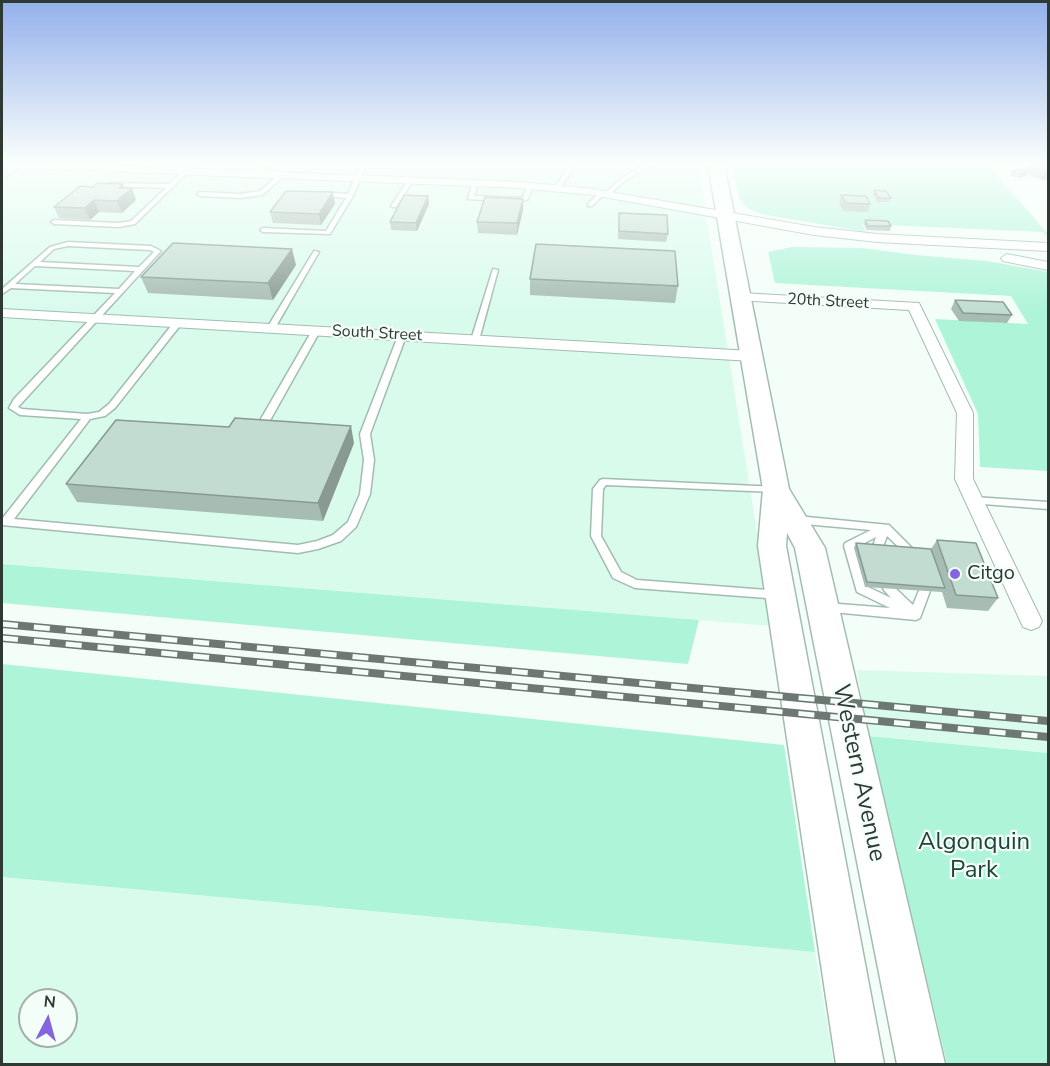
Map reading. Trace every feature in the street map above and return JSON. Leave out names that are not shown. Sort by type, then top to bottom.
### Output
[{"type":"main road","name":"Western Avenue","points":[[726,215],[752,356],[785,504],[810,548],[921,1065]]},
{"type":"main road","name":"Western Avenue","points":[[785,504],[771,546],[860,1065]]},
{"type":"street","points":[[719,214],[850,240],[936,253],[1007,258],[1048,258]]},
{"type":"street","points":[[814,231],[878,238],[1048,247]]},
{"type":"street","points":[[1007,258],[1048,266]]},
{"type":"street","name":"20th Street","points":[[741,297],[914,306],[964,412],[964,479],[974,501]]},
{"type":"street","name":"South Street","points":[[2,313],[752,356]]},
{"type":"street","points":[[974,501],[1031,621]]},
{"type":"lane","points":[[54,222],[119,225],[133,223],[142,214]]},
{"type":"lane","points":[[263,230],[328,232],[339,214]]},
{"type":"lane","points":[[2,292],[52,248],[68,244],[151,248],[158,251],[17,401],[13,408],[20,412],[87,417],[102,414],[112,406],[178,323]]},
{"type":"lane","points":[[271,328],[316,252]]},
{"type":"lane","points":[[34,264],[141,269]]},
{"type":"lane","points":[[475,340],[495,270]]},
{"type":"lane","points":[[9,286],[122,291]]},
{"type":"lane","points":[[263,424],[316,331]]},
{"type":"lane","points":[[87,417],[6,522],[298,549],[318,545],[337,538],[352,524],[365,494],[369,460],[365,434],[402,336]]},
{"type":"lane","points":[[780,595],[635,584],[617,575],[596,536],[598,489],[603,482],[785,504],[885,528],[910,550]]},
{"type":"lane","points":[[974,501],[1048,506]]},
{"type":"lane","points":[[876,549],[885,528]]},
{"type":"lane","points":[[885,528],[849,546],[861,589],[916,615]]},
{"type":"lane","points":[[889,589],[916,615]]},
{"type":"lane","points":[[916,615],[924,591]]},
{"type":"lane","points":[[823,608],[916,615]]},
{"type":"shaded area","points":[[2,214],[706,214],[772,626],[2,564]]},
{"type":"shaded area","points":[[857,670],[1048,676],[1048,753],[868,736]]},
{"type":"shaded area","points":[[2,877],[815,952],[834,1064],[2,1064]]},
{"type":"green space","points":[[761,214],[1030,214],[1048,234],[1048,238],[1044,232],[862,224],[866,232]]},
{"type":"green space","points":[[792,247],[862,248],[987,261],[1048,272],[1048,471],[980,467],[978,414],[935,319],[1028,324],[1011,296],[775,283],[768,252]]},
{"type":"green space","points":[[2,564],[699,620],[688,664],[2,603]]},
{"type":"green space","points":[[2,664],[784,745],[815,952],[2,877]]},
{"type":"green space","name":"Algonquin Park","points":[[868,736],[1048,753],[1048,1064],[947,1064]]},
{"type":"building","points":[[394,214],[420,214],[416,223],[390,222]]},
{"type":"building","points":[[480,214],[519,214],[517,223],[477,222]]},
{"type":"building","points":[[619,214],[667,215],[668,234],[619,231]]},
{"type":"building","points":[[865,220],[888,221],[891,226],[868,226]]},
{"type":"building","points":[[173,243],[292,249],[268,283],[141,277]]},
{"type":"building","points":[[536,244],[675,251],[678,286],[530,279]]},
{"type":"building","points":[[955,300],[1003,302],[1012,315],[963,313]]},
{"type":"building","points":[[235,418],[351,426],[318,503],[66,484],[116,420],[229,427]]},
{"type":"building","points":[[937,540],[976,543],[998,598],[956,595]]},
{"type":"building","name":"Citgo","points":[[856,543],[931,549],[945,588],[867,582]]},
{"type":"railway","points":[[2,624],[1048,721]]},
{"type":"railway","points":[[2,638],[1048,737]]},
{"type":"place","name":"Citgo","points":[[955,574]]}]
